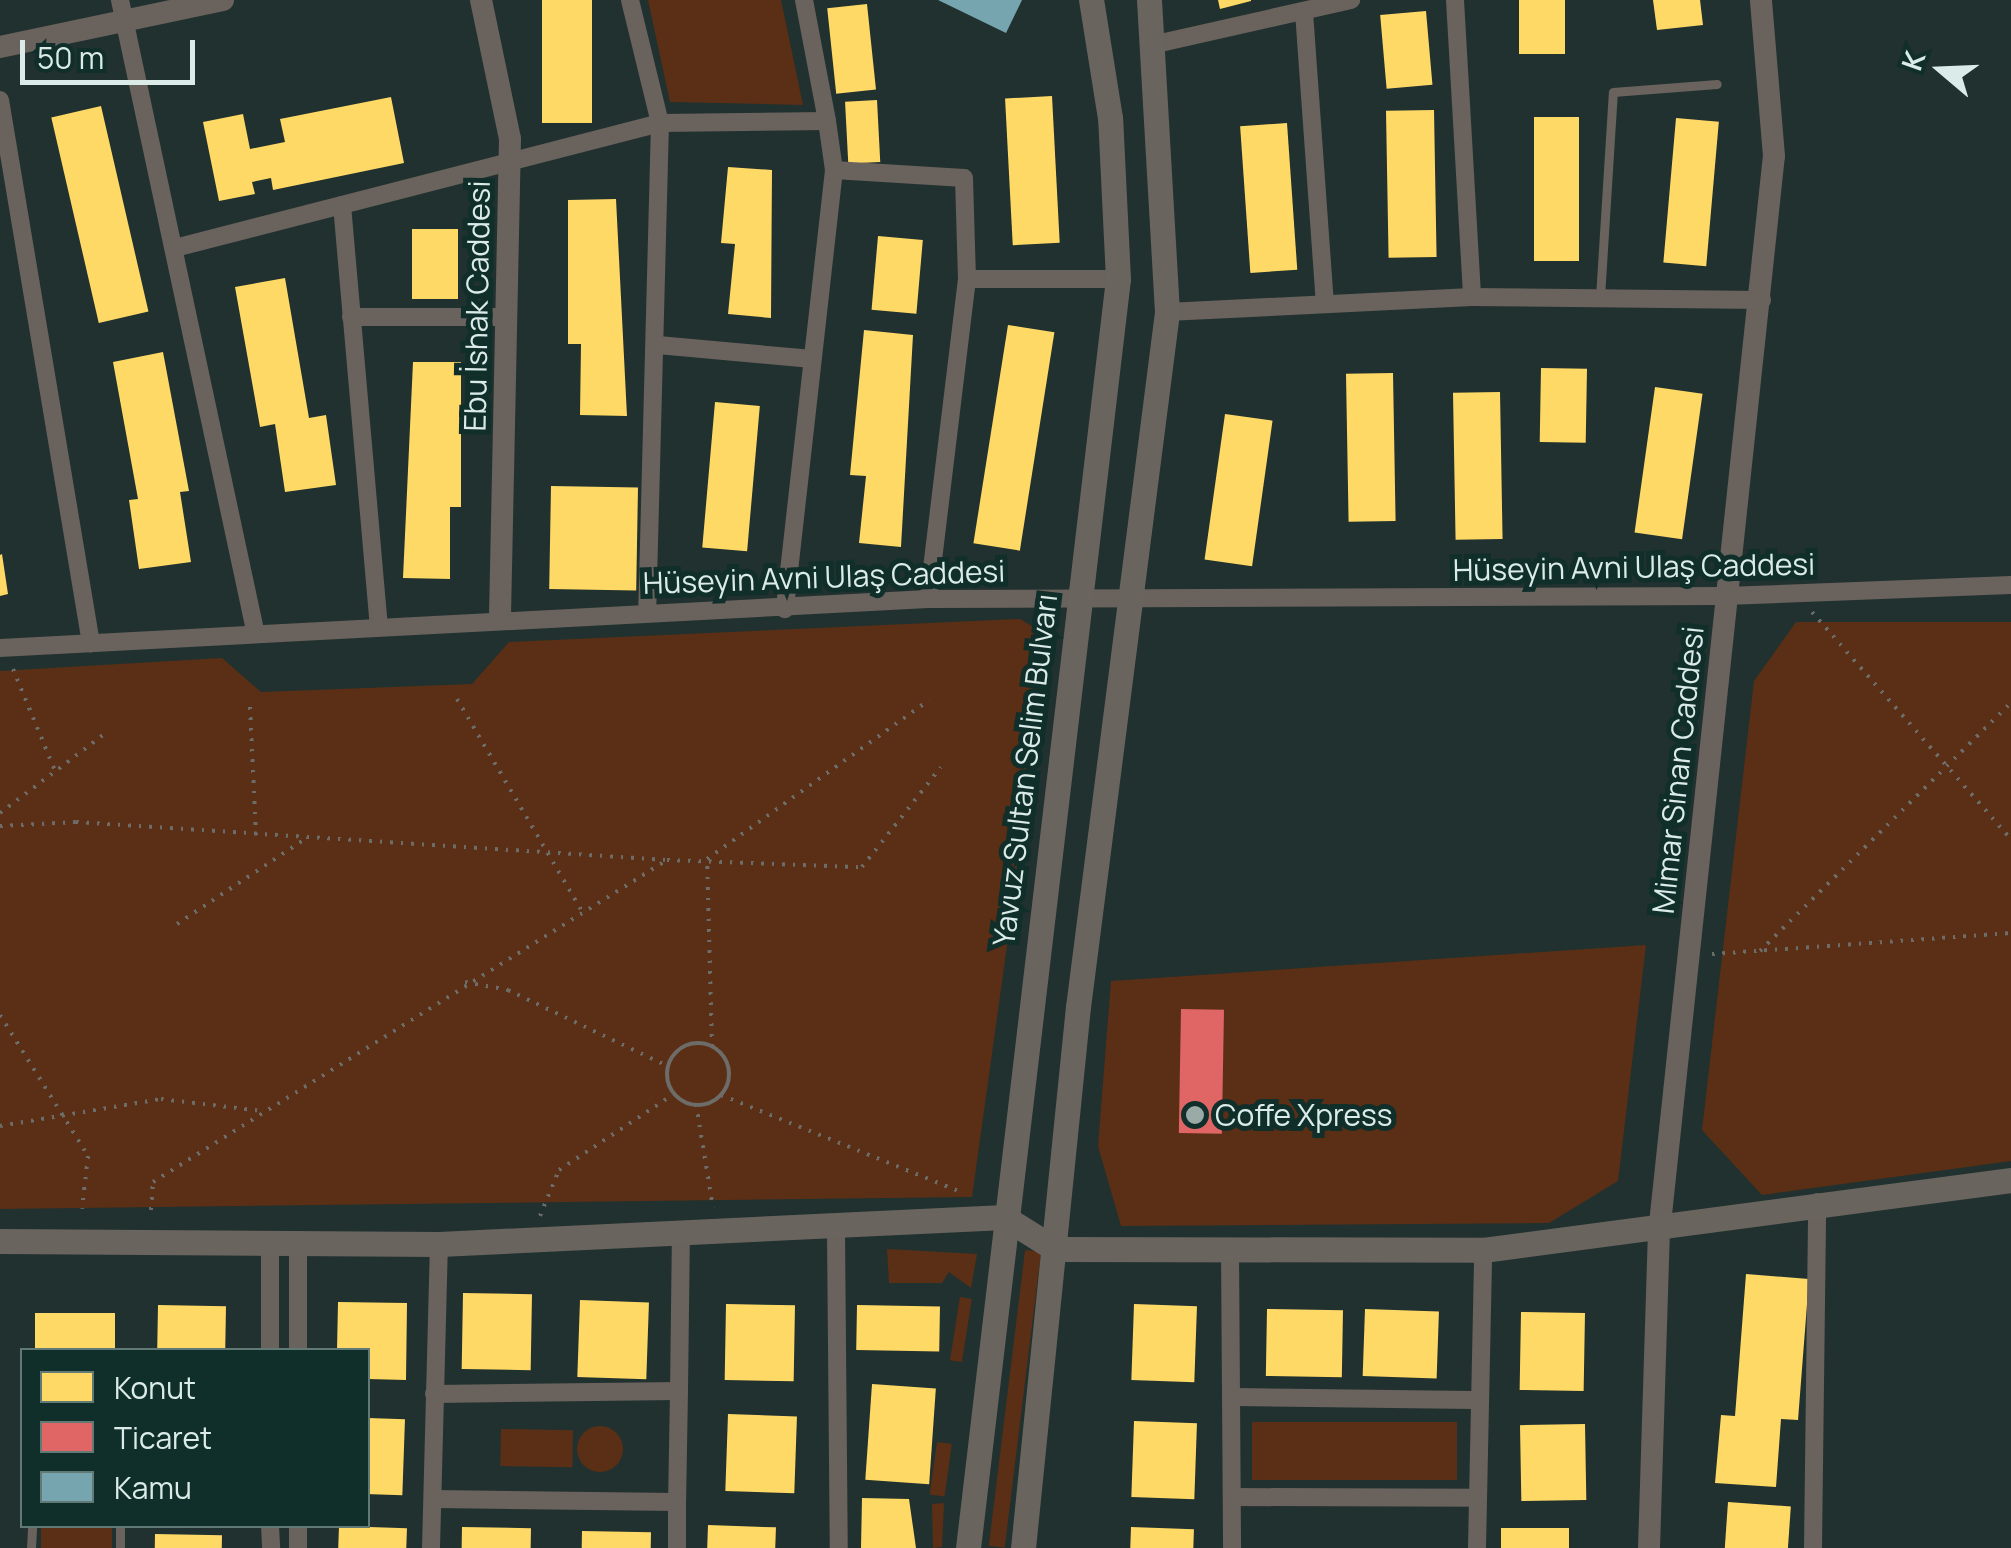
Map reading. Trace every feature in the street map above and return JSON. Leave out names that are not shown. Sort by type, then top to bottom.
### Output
[{"type":"main road","name":"Yavuz Sultan Selim Bulvarı","points":[[968,1548],[1004,1217],[1118,279],[1110,118],[1091,0]]},
{"type":"main road","points":[[1023,1548],[1167,312],[1156,44],[1149,0]]},
{"type":"main road","points":[[0,1242],[439,1244],[836,1231],[1004,1217],[1055,1250],[1483,1250],[1659,1233],[1817,1202],[2011,1180]]},
{"type":"street","points":[[120,0],[255,630]]},
{"type":"street","points":[[0,46],[124,24],[223,0]]},
{"type":"street","name":"Ebu İshak Caddesi","points":[[481,0],[510,169],[500,617]]},
{"type":"street","points":[[630,0],[660,123],[658,345],[646,610]]},
{"type":"street","points":[[785,609],[834,170],[804,0]]},
{"type":"street","points":[[1156,44],[1352,0]]},
{"type":"street","points":[[1455,0],[1472,297]]},
{"type":"street","name":"Mimar Sinan Caddesi","points":[[1649,1548],[1659,1233],[1726,596],[1762,300],[1774,156],[1761,0]]},
{"type":"street","points":[[1304,12],[1325,303]]},
{"type":"street","points":[[0,100],[90,642]]},
{"type":"street","points":[[175,248],[342,204],[510,169],[660,123],[827,120]]},
{"type":"street","points":[[834,170],[964,178],[967,279],[928,599]]},
{"type":"street","points":[[342,204],[379,625]]},
{"type":"street","points":[[967,279],[1118,279]]},
{"type":"street","points":[[1167,312],[1472,297],[1762,300]]},
{"type":"street","points":[[350,317],[507,317]]},
{"type":"street","points":[[658,345],[812,360]]},
{"type":"street","name":"Hüseyin Avni Ulaş Caddesi","points":[[2,648],[500,617],[785,609],[928,599],[1726,596],[2011,585]]},
{"type":"street","points":[[1813,1548],[1817,1202]]},
{"type":"street","points":[[836,1231],[839,1548]]},
{"type":"street","points":[[676,1548],[682,1236]]},
{"type":"street","points":[[270,1242],[270,1348]]},
{"type":"street","points":[[298,1242],[298,1348]]},
{"type":"street","points":[[431,1548],[439,1244]]},
{"type":"street","points":[[1477,1548],[1473,1400],[1483,1250]]},
{"type":"street","points":[[1230,1252],[1235,1397],[1232,1548]]},
{"type":"street","points":[[434,1394],[678,1391]]},
{"type":"street","points":[[1235,1397],[1473,1400]]},
{"type":"street","points":[[1235,1497],[1476,1498]]},
{"type":"street","points":[[435,1498],[677,1502]]},
{"type":"lane","points":[[1600,297],[1614,92],[1717,84]]},
{"type":"path","points":[[1796,593],[1943,766],[2011,839]]},
{"type":"path","points":[[2,648],[56,771]]},
{"type":"path","points":[[457,700],[582,911]]},
{"type":"path","points":[[706,859],[929,700]]},
{"type":"path","points":[[1760,951],[2011,702]]},
{"type":"path","points":[[250,707],[256,835]]},
{"type":"path","points":[[0,813],[107,732]]},
{"type":"path","points":[[0,826],[76,822],[548,854],[862,867],[941,767]]},
{"type":"path","points":[[177,924],[305,839]]},
{"type":"path","points":[[706,859],[712,1047],[728,1065],[720,1094]]},
{"type":"path","points":[[151,1210],[153,1182],[466,982],[667,860]]},
{"type":"path","points":[[1688,956],[2011,933]]},
{"type":"path","points":[[466,982],[508,990],[667,1066]]},
{"type":"path","points":[[0,1015],[55,1110],[88,1156],[82,1210]]},
{"type":"path","points":[[667,1066],[687,1044],[712,1047]]},
{"type":"path","points":[[667,1066],[674,1094]]},
{"type":"path","points":[[674,1094],[696,1104],[720,1094],[972,1197]]},
{"type":"path","points":[[530,1239],[559,1170],[674,1094]]},
{"type":"path","points":[[0,1126],[55,1110],[161,1099],[263,1112]]},
{"type":"path","points":[[696,1104],[717,1235]]},
{"type":"shaded area","points":[[648,0],[781,0],[803,105],[670,102]]},
{"type":"shaded area","points":[[1020,619],[1050,637],[972,1197],[0,1209],[0,671],[222,658],[261,692],[472,684],[509,642]]},
{"type":"shaded area","points":[[1796,622],[2011,622],[2011,1161],[1762,1195],[1702,1130],[1754,681]]},
{"type":"shaded area","points":[[1646,945],[1618,1181],[1549,1223],[1121,1226],[1098,1146],[1111,981]]},
{"type":"shaded area","points":[[887,1249],[977,1254],[971,1288],[949,1272],[942,1283],[889,1283]]},
{"type":"shaded area","points":[[1025,1250],[1041,1252],[1005,1548],[989,1546]]},
{"type":"shaded area","points":[[960,1297],[972,1299],[962,1362],[950,1360]]},
{"type":"shaded area","points":[[1252,1422],[1457,1422],[1457,1480],[1252,1480]]},
{"type":"shaded area","points":[[600,1426],[616,1433],[623,1449],[616,1465],[600,1472],[584,1465],[577,1449],[584,1433]]},
{"type":"shaded area","points":[[501,1429],[573,1430],[572,1467],[500,1466]]},
{"type":"shaded area","points":[[937,1442],[952,1444],[944,1497],[930,1494]]},
{"type":"shaded area","points":[[944,1503],[942,1547],[933,1548],[932,1504]]},
{"type":"shaded area","points":[[41,1528],[112,1528],[112,1548],[41,1548]]},
{"type":"building: Konut","points":[[542,0],[592,0],[592,123],[542,123]]},
{"type":"building: Konut","points":[[1218,0],[1251,0],[1251,1],[1220,9]]},
{"type":"building: Konut","points":[[1519,0],[1565,0],[1565,54],[1519,54]]},
{"type":"building: Konut","points":[[1653,0],[1700,0],[1703,25],[1657,30]]},
{"type":"building: Konut","points":[[867,4],[876,90],[836,94],[827,8]]},
{"type":"building: Konut","points":[[1426,11],[1432,85],[1387,89],[1380,15]]},
{"type":"building: Konut","points":[[1052,96],[1060,243],[1013,245],[1005,98]]},
{"type":"building: Konut","points":[[391,97],[404,163],[273,190],[271,178],[252,182],[255,194],[219,201],[203,122],[243,114],[250,149],[285,142],[280,119]]},
{"type":"building: Konut","points":[[877,100],[880,162],[848,164],[845,102]]},
{"type":"building: Konut","points":[[101,106],[148,312],[99,323],[51,117]]},
{"type":"building: Konut","points":[[1434,110],[1437,257],[1389,258],[1386,111]]},
{"type":"building: Konut","points":[[1534,117],[1579,117],[1579,261],[1534,261]]},
{"type":"building: Konut","points":[[1676,118],[1719,122],[1706,266],[1663,262]]},
{"type":"building: Konut","points":[[1287,123],[1297,270],[1250,273],[1240,126]]},
{"type":"building: Konut","points":[[728,167],[772,170],[771,318],[728,314],[735,244],[721,243]]},
{"type":"building: Konut","points":[[616,199],[627,416],[580,415],[581,344],[568,344],[568,200]]},
{"type":"building: Konut","points":[[412,229],[458,229],[458,299],[412,299]]},
{"type":"building: Konut","points":[[878,236],[923,240],[916,314],[872,310]]},
{"type":"building: Konut","points":[[285,278],[309,418],[326,415],[336,485],[285,492],[275,424],[260,427],[235,287]]},
{"type":"building: Konut","points":[[1008,325],[1054,332],[1020,551],[973,543]]},
{"type":"building: Konut","points":[[864,330],[913,335],[901,547],[859,543],[866,476],[850,475]]},
{"type":"building: Konut","points":[[163,352],[189,491],[180,492],[191,562],[139,569],[129,500],[138,499],[113,362]]},
{"type":"building: Konut","points":[[413,362],[461,362],[461,507],[450,507],[450,579],[403,578]]},
{"type":"building: Konut","points":[[1541,368],[1587,369],[1586,443],[1540,442]]},
{"type":"building: Konut","points":[[1393,373],[1396,521],[1349,522],[1346,374]]},
{"type":"building: Konut","points":[[1655,387],[1703,394],[1682,539],[1635,533]]},
{"type":"building: Konut","points":[[1500,392],[1503,539],[1456,540],[1453,393]]},
{"type":"building: Konut","points":[[715,402],[760,406],[747,551],[702,547]]},
{"type":"building: Konut","points":[[1225,414],[1273,421],[1252,566],[1205,560]]},
{"type":"building: Konut","points":[[551,486],[638,488],[636,591],[549,589]]},
{"type":"building: Konut","points":[[0,555],[8,594],[0,596]]},
{"type":"building: Konut","points":[[1746,1274],[1809,1279],[1798,1420],[1781,1419],[1776,1487],[1715,1483],[1721,1415],[1735,1416]]},
{"type":"building: Konut","points":[[463,1293],[532,1294],[531,1370],[462,1369]]},
{"type":"building: Konut","points":[[580,1300],[649,1302],[646,1379],[577,1377]]},
{"type":"building: Konut","points":[[338,1302],[407,1303],[406,1380],[370,1379],[370,1348],[337,1348]]},
{"type":"building: Konut","points":[[726,1304],[795,1305],[794,1381],[725,1380]]},
{"type":"building: Konut","points":[[1134,1304],[1197,1306],[1194,1382],[1131,1380]]},
{"type":"building: Konut","points":[[158,1305],[226,1306],[225,1348],[157,1348]]},
{"type":"building: Konut","points":[[857,1305],[940,1306],[939,1351],[856,1350]]},
{"type":"building: Konut","points":[[1267,1309],[1343,1310],[1342,1377],[1266,1376]]},
{"type":"building: Konut","points":[[1365,1309],[1439,1312],[1437,1379],[1363,1376]]},
{"type":"building: Konut","points":[[1521,1312],[1585,1313],[1584,1391],[1520,1390]]},
{"type":"building: Konut","points":[[35,1313],[115,1313],[115,1348],[35,1348]]},
{"type":"building: Konut","points":[[872,1384],[936,1388],[929,1484],[865,1480]]},
{"type":"building: Konut","points":[[728,1414],[797,1416],[794,1493],[725,1491]]},
{"type":"building: Konut","points":[[370,1418],[405,1419],[402,1495],[370,1494]]},
{"type":"building: Konut","points":[[1134,1421],[1197,1423],[1194,1499],[1131,1497]]},
{"type":"building: Konut","points":[[1585,1424],[1586,1500],[1521,1501],[1520,1425]]},
{"type":"building: Konut","points":[[862,1498],[909,1499],[916,1548],[861,1548]]},
{"type":"building: Konut","points":[[1728,1502],[1791,1506],[1788,1548],[1725,1548]]},
{"type":"building: Konut","points":[[708,1525],[776,1527],[775,1548],[707,1548]]},
{"type":"building: Konut","points":[[462,1527],[531,1528],[531,1548],[462,1548]]},
{"type":"building: Konut","points":[[1131,1527],[1194,1529],[1193,1548],[1130,1548]]},
{"type":"building: Konut","points":[[339,1528],[407,1528],[406,1548],[338,1548]]},
{"type":"building: Konut","points":[[1501,1528],[1569,1528],[1569,1548],[1501,1548]]},
{"type":"building: Konut","points":[[582,1531],[651,1532],[651,1548],[582,1548]]},
{"type":"building: Konut","points":[[155,1534],[222,1535],[222,1548],[155,1548]]},
{"type":"building: Ticaret","points":[[1181,1009],[1224,1010],[1222,1134],[1179,1133]]},
{"type":"building: Kamu","points":[[938,0],[1022,0],[1006,33]]},
{"type":"place","name":"Coffe Xpress","points":[[1195,1115]]}]
